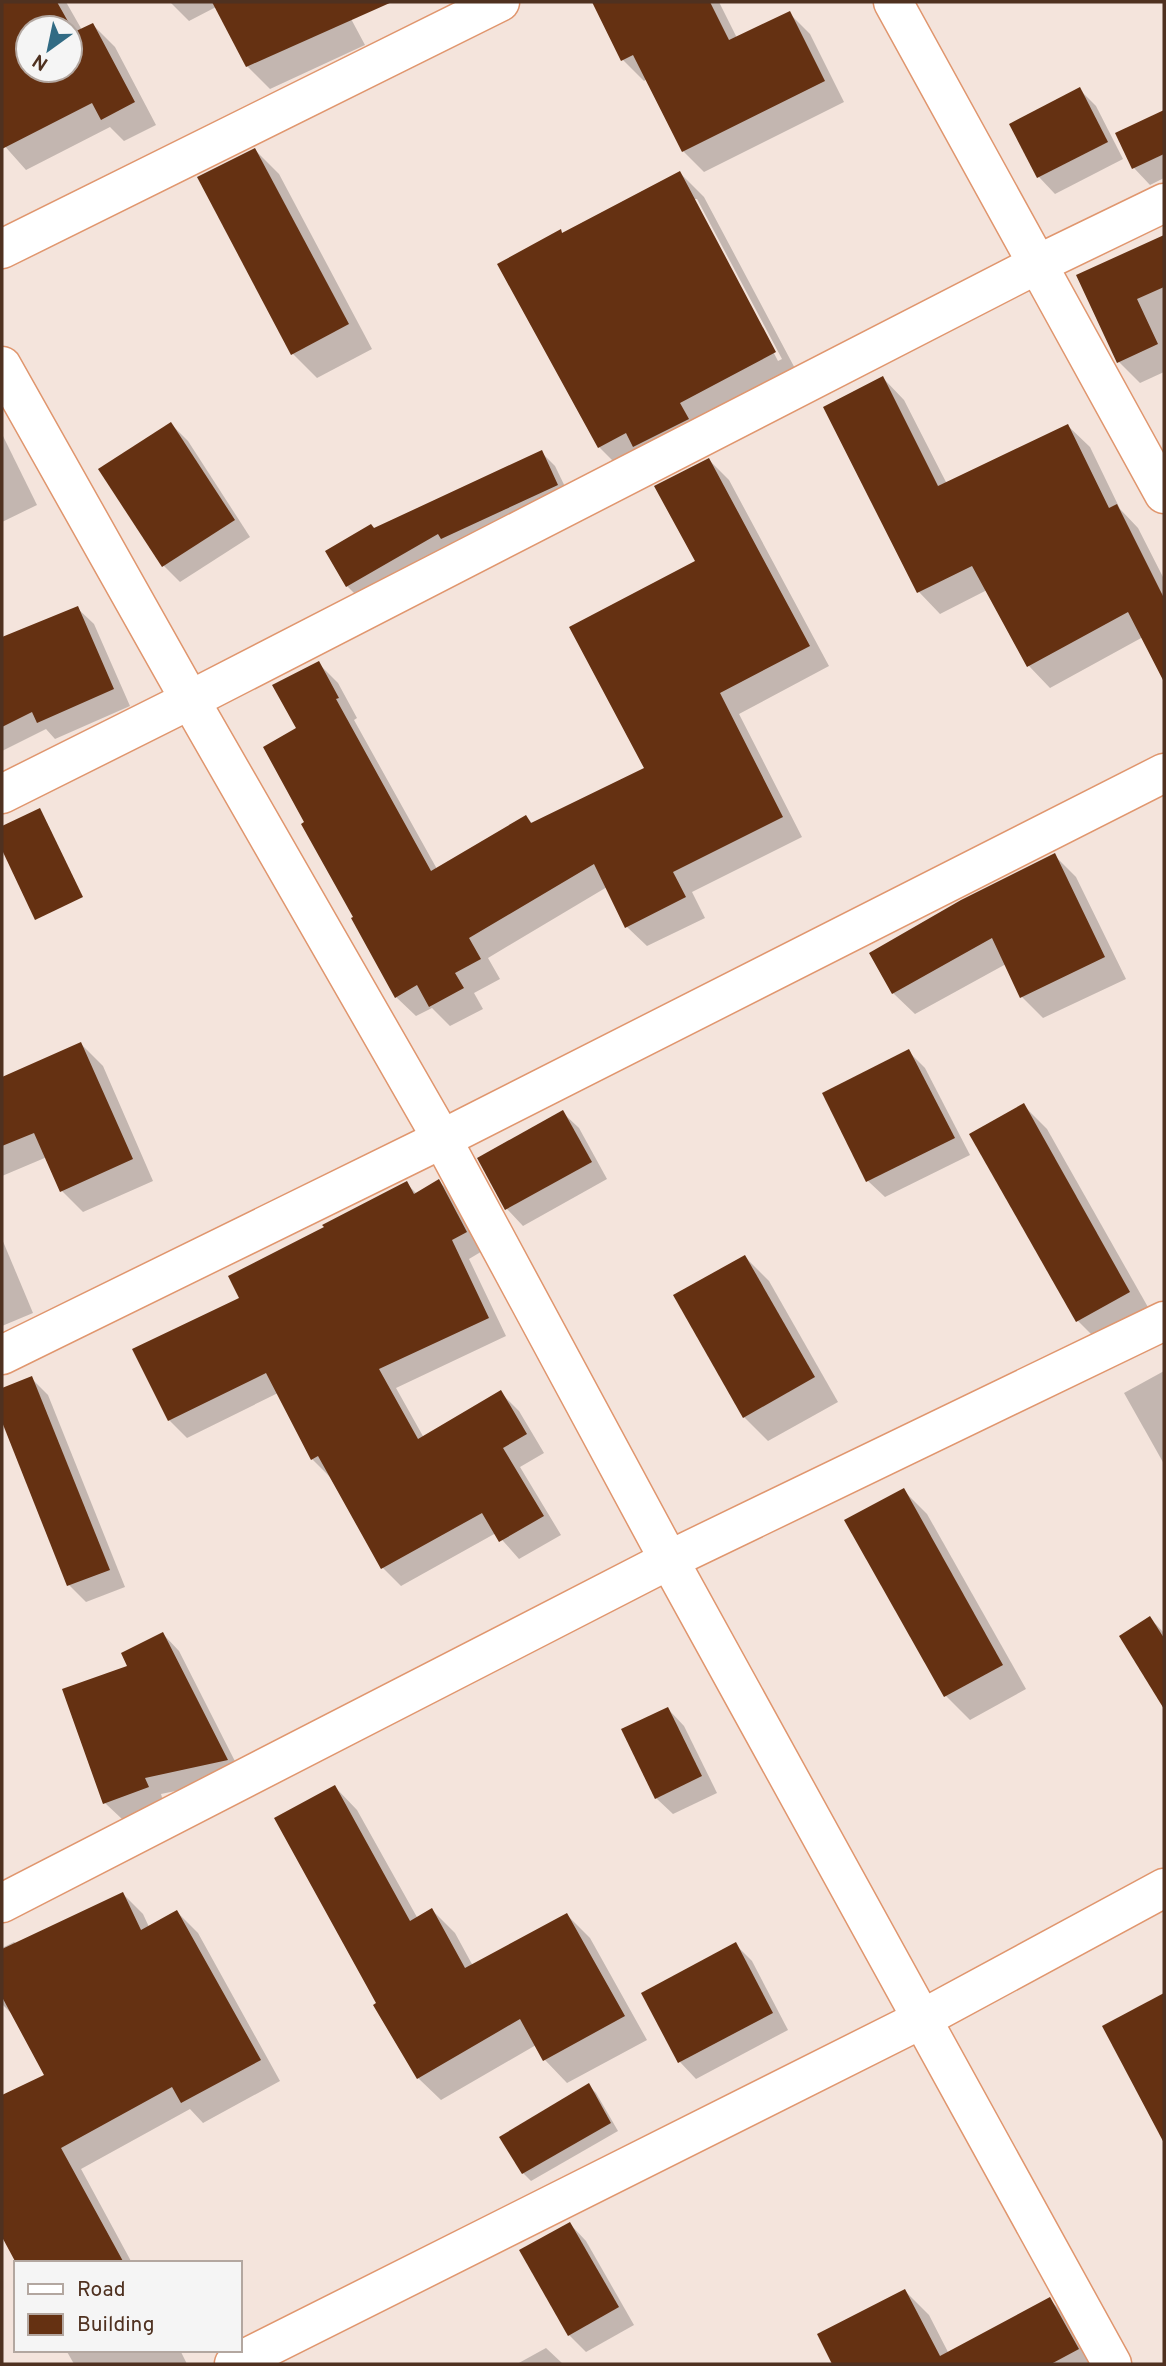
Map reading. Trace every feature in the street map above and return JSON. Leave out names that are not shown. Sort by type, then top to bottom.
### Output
[{"type":"street","points":[[2,248],[500,2]]},
{"type":"street","points":[[893,2],[1164,494]]},
{"type":"street","points":[[2,794],[1038,264],[1164,203]]},
{"type":"street","points":[[2,366],[442,1139],[668,1560],[1112,2364]]},
{"type":"street","points":[[2,1355],[442,1139],[1164,773]]},
{"type":"street","points":[[2,1903],[668,1560],[1164,1321]]},
{"type":"street","points":[[234,2364],[922,2019],[1164,1888]]},
{"type":"building","points":[[2,2],[57,2],[64,14],[14,14],[14,84],[84,84],[84,27],[93,23],[135,102],[101,120],[92,103],[2,149]]},
{"type":"building","points":[[212,2],[392,2],[246,67]]},
{"type":"building","points":[[592,2],[710,2],[729,40],[790,11],[825,81],[682,152],[633,55],[621,61]]},
{"type":"building","points":[[1080,87],[1108,142],[1037,178],[1009,124]]},
{"type":"building","points":[[1164,110],[1164,154],[1132,169],[1115,133]]},
{"type":"building","points":[[255,148],[349,324],[291,355],[197,177]]},
{"type":"building","points":[[680,171],[776,352],[680,403],[689,419],[633,447],[626,433],[598,448],[497,264],[561,229],[562,233]]},
{"type":"building","points":[[1164,235],[1164,287],[1137,299],[1158,344],[1117,363],[1076,275]]},
{"type":"building","points":[[883,376],[938,486],[1068,424],[1109,508],[1117,504],[1164,598],[1164,682],[1128,612],[1027,667],[972,566],[917,593],[823,407]]},
{"type":"building","points":[[171,422],[235,520],[162,567],[98,469]]},
{"type":"building","points":[[542,450],[558,485],[441,539],[438,534],[346,587],[325,551],[371,524],[374,528]]},
{"type":"building","points":[[709,458],[810,646],[720,693],[783,817],[673,872],[686,897],[625,928],[594,864],[469,938],[481,959],[455,973],[464,988],[429,1007],[417,985],[395,998],[301,824],[304,822],[263,747],[296,728],[272,685],[319,661],[339,698],[336,699],[431,871],[526,815],[531,823],[644,768],[569,627],[695,561],[654,486]]},
{"type":"building","points":[[78,606],[114,689],[37,723],[32,712],[2,727],[2,637]]},
{"type":"building","points":[[40,808],[83,897],[35,920],[2,850],[2,826]]},
{"type":"building","points":[[1055,853],[1105,957],[1020,998],[992,938],[892,994],[869,953],[961,900]]},
{"type":"building","points":[[81,1042],[133,1159],[60,1192],[34,1133],[2,1146],[2,1077]]},
{"type":"building","points":[[909,1049],[955,1138],[866,1182],[822,1093]]},
{"type":"building","points":[[1024,1103],[1130,1292],[1076,1322],[969,1134]]},
{"type":"building","points":[[563,1110],[592,1162],[505,1210],[477,1158]]},
{"type":"building","points":[[439,1179],[467,1232],[452,1240],[489,1318],[379,1369],[418,1439],[501,1390],[527,1434],[503,1448],[544,1516],[499,1542],[482,1513],[381,1569],[318,1456],[311,1460],[266,1373],[168,1421],[132,1349],[239,1298],[228,1276],[407,1181],[414,1194]]},
{"type":"building","points":[[745,1255],[815,1377],[743,1418],[673,1295]]},
{"type":"building","points":[[32,1376],[110,1570],[67,1586],[2,1422],[2,1388]]},
{"type":"building","points":[[904,1488],[1003,1665],[944,1697],[844,1520]]},
{"type":"building","points":[[1150,1616],[1164,1638],[1164,1709],[1119,1636]]},
{"type":"building","points":[[163,1632],[228,1760],[145,1778],[149,1787],[103,1804],[62,1689],[127,1666],[121,1653]]},
{"type":"building","points":[[668,1707],[702,1776],[655,1799],[621,1729]]},
{"type":"building","points":[[335,1785],[410,1921],[432,1908],[465,1968],[567,1913],[625,2016],[543,2061],[520,2019],[417,2079],[373,2005],[376,2003],[274,1818]]},
{"type":"building","points":[[123,1892],[141,1930],[177,1910],[261,2060],[181,2103],[172,2087],[61,2148],[123,2261],[15,2261],[2,2237],[2,2095],[44,2075],[2,1997],[2,1949]]},
{"type":"building","points":[[736,1942],[773,2013],[678,2063],[641,1993]]},
{"type":"building","points":[[1164,1993],[1164,2143],[1102,2026]]},
{"type":"building","points":[[589,2083],[611,2123],[522,2174],[499,2137]]},
{"type":"building","points":[[570,2222],[619,2307],[568,2336],[519,2250]]},
{"type":"building","points":[[905,2289],[940,2356],[1050,2297],[1079,2349],[1051,2364],[832,2364],[817,2334]]}]
